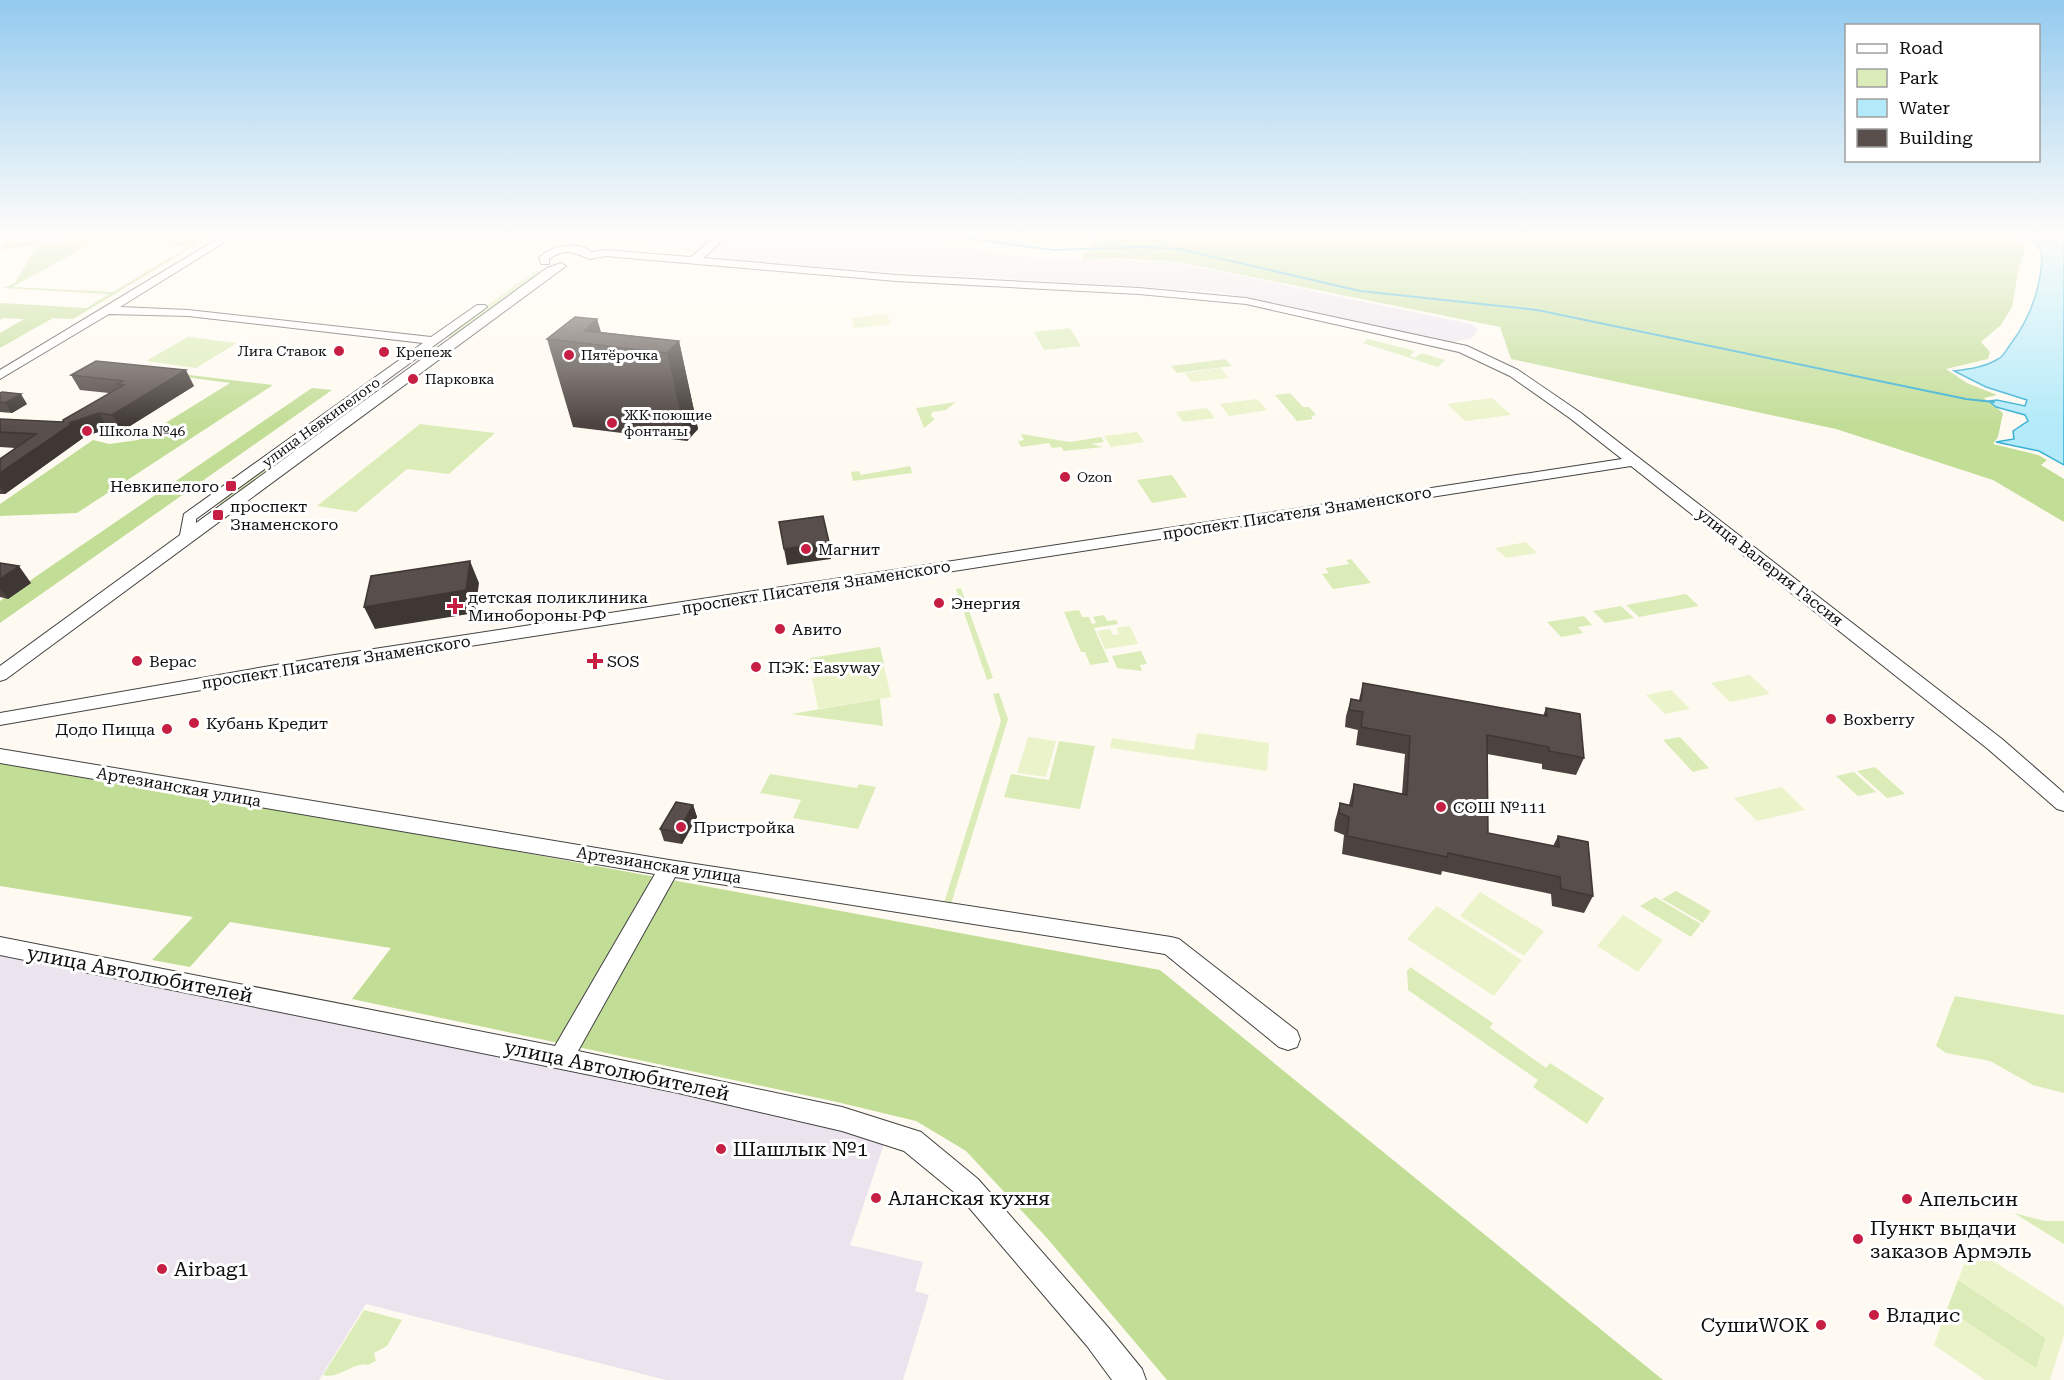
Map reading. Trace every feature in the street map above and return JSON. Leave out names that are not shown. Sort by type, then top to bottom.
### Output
[{"type":"street","points":[[0,375],[128,297]]},
{"type":"street","name":"улица Невкипелого","points":[[0,675],[234,504],[499,297]]},
{"type":"street","name":"улица Невкипелого","points":[[188,537],[189,517],[442,341],[509,297]]},
{"type":"street","name":"улица Валерия Гассия","points":[[1214,297],[1313,314],[1463,349],[1490,360],[1545,394],[1634,461],[1985,736],[2064,804]]},
{"type":"street","points":[[107,310],[188,313],[442,341]]},
{"type":"street","name":"проспект Писателя Знаменского","points":[[0,719],[328,662],[1634,461]]},
{"type":"street","points":[[212,500],[214,506],[234,504]]},
{"type":"street","name":"Артезианская улица","points":[[0,756],[669,868],[1171,946],[1288,1039]]},
{"type":"street","points":[[561,1058],[669,868]]},
{"type":"street","name":"улица Автолюбителей","points":[[0,946],[561,1058],[842,1119],[912,1141],[969,1188],[1097,1336],[1131,1380]]},
{"type":"shaded area","points":[[1245,297],[1343,297],[1471,324],[1478,329],[1472,338],[1453,342]]},
{"type":"shaded area","points":[[0,955],[440,1042],[863,1132],[885,1141],[850,1245],[923,1262],[915,1291],[929,1295],[903,1380],[666,1380],[366,1304],[319,1380],[0,1380]]},
{"type":"green space","points":[[104,297],[109,297],[73,319],[53,318],[0,348],[0,333],[24,319],[4,318],[0,320],[0,303],[87,308]]},
{"type":"green space","points":[[498,297],[509,297],[452,338],[444,336]]},
{"type":"green space","points":[[1353,297],[2014,297],[2012,307],[2001,325],[1981,342],[1990,352],[1988,359],[1946,369],[1967,383],[1997,395],[1984,398],[2003,413],[1998,437],[1993,444],[2038,455],[2047,460],[2041,465],[2064,479],[2064,522],[1993,480],[1836,429],[1511,359],[1500,327]]},
{"type":"green space","points":[[887,314],[891,324],[854,328],[851,318]]},
{"type":"green space","points":[[1070,328],[1081,346],[1044,350],[1034,332]]},
{"type":"green space","points":[[188,337],[237,343],[196,368],[146,361]]},
{"type":"green space","points":[[1368,339],[1415,351],[1410,356],[1415,358],[1421,353],[1445,360],[1438,367],[1363,343]]},
{"type":"green space","points":[[1225,359],[1232,366],[1177,373],[1171,366]]},
{"type":"green space","points":[[1221,368],[1229,378],[1192,382],[1184,373]]},
{"type":"green space","points":[[173,373],[273,385],[77,513],[0,516],[0,504],[93,440],[109,444],[138,440],[230,383],[169,375]]},
{"type":"green space","points":[[312,388],[332,390],[0,623],[0,601]]},
{"type":"green space","points":[[1290,393],[1303,407],[1309,407],[1316,415],[1311,416],[1313,419],[1297,421],[1275,395]]},
{"type":"green space","points":[[366,394],[377,395],[224,505],[217,503]]},
{"type":"green space","points":[[1492,398],[1511,415],[1465,421],[1447,404]]},
{"type":"green space","points":[[1257,399],[1267,410],[1229,416],[1220,404]]},
{"type":"green space","points":[[956,402],[946,410],[932,412],[931,416],[935,419],[924,428],[916,408]]},
{"type":"green space","points":[[1207,408],[1215,418],[1183,422],[1176,412]]},
{"type":"green space","points":[[420,424],[495,433],[449,474],[407,469],[356,512],[317,506]]},
{"type":"green space","points":[[1137,432],[1144,442],[1111,447],[1104,436]]},
{"type":"green space","points":[[1021,434],[1070,442],[1101,437],[1104,442],[1091,444],[1103,447],[1064,451],[1061,447],[1052,448],[1049,443],[1021,447],[1018,441],[1024,440]]},
{"type":"green space","points":[[910,466],[912,473],[853,481],[851,472],[859,471],[861,475]]},
{"type":"green space","points":[[1172,475],[1187,497],[1152,503],[1137,480]]},
{"type":"green space","points":[[1526,542],[1537,553],[1506,558],[1495,548]]},
{"type":"green space","points":[[1351,559],[1371,583],[1333,589],[1322,574],[1329,573],[1325,568],[1349,564],[1346,560]]},
{"type":"green space","points":[[961,588],[993,678],[987,680],[956,589]]},
{"type":"green space","points":[[1686,594],[1699,606],[1639,617],[1626,605]]},
{"type":"green space","points":[[1621,606],[1634,618],[1605,623],[1593,611]]},
{"type":"green space","points":[[1079,610],[1082,617],[1089,617],[1092,624],[1096,623],[1093,617],[1104,615],[1107,621],[1116,620],[1118,624],[1094,628],[1109,662],[1090,665],[1085,652],[1081,652],[1064,612]]},
{"type":"green space","points":[[1584,616],[1592,625],[1578,627],[1583,633],[1561,637],[1547,622]]},
{"type":"green space","points":[[1130,626],[1138,644],[1105,649],[1097,631],[1110,629],[1113,635],[1119,634],[1116,628]]},
{"type":"green space","points":[[880,647],[884,664],[812,675],[810,658]]},
{"type":"green space","points":[[1141,651],[1147,664],[1140,665],[1142,671],[1117,668],[1112,656]]},
{"type":"green space","points":[[884,666],[891,697],[818,709],[812,678]]},
{"type":"green space","points":[[1750,675],[1770,694],[1730,702],[1711,683]]},
{"type":"green space","points":[[1671,690],[1690,709],[1665,714],[1646,695]]},
{"type":"green space","points":[[999,693],[1008,719],[951,904],[944,903],[1001,721],[993,694]]},
{"type":"green space","points":[[880,699],[883,726],[791,714]]},
{"type":"green space","points":[[1197,733],[1269,743],[1267,771],[1110,748],[1112,738],[1194,750]]},
{"type":"green space","points":[[1028,737],[1056,741],[1046,777],[1017,773]]},
{"type":"green space","points":[[1680,737],[1709,768],[1693,772],[1663,740]]},
{"type":"green space","points":[[1059,741],[1095,746],[1080,809],[1004,797],[1011,774],[1049,780]]},
{"type":"green space","points":[[0,758],[17,759],[1160,970],[1663,1380],[1167,1380],[1047,1238],[966,1151],[916,1121],[837,1102],[352,999],[391,948],[230,922],[190,967],[152,960],[193,917],[0,886]]},
{"type":"green space","points":[[1875,767],[1905,794],[1887,798],[1857,771]]},
{"type":"green space","points":[[1854,772],[1876,792],[1858,796],[1836,776]]},
{"type":"green space","points":[[770,774],[857,788],[859,784],[876,787],[858,829],[793,818],[801,800],[760,793]]},
{"type":"green space","points":[[1782,787],[1805,810],[1757,821],[1734,798]]},
{"type":"green space","points":[[1676,891],[1711,911],[1703,923],[1662,899]]},
{"type":"green space","points":[[1480,892],[1544,931],[1524,956],[1460,916]]},
{"type":"green space","points":[[1655,897],[1701,924],[1691,937],[1640,906]]},
{"type":"green space","points":[[1437,906],[1522,960],[1494,996],[1407,939]]},
{"type":"green space","points":[[1623,915],[1663,940],[1638,972],[1597,946]]},
{"type":"green space","points":[[1410,967],[1493,1023],[1490,1028],[1546,1068],[1550,1063],[1604,1098],[1587,1124],[1533,1087],[1538,1080],[1408,990],[1407,971]]},
{"type":"green space","points":[[1955,996],[2064,1015],[2064,1093],[2033,1085],[1990,1061],[1946,1053],[1936,1046]]},
{"type":"green space","points":[[2014,1213],[2045,1221],[2064,1221],[2064,1244]]},
{"type":"green space","points":[[1971,1247],[2064,1306],[2064,1335],[2050,1380],[1985,1380],[1934,1345],[1947,1309],[2036,1368],[2046,1338],[1958,1280]]},
{"type":"green space","points":[[1958,1280],[2046,1338],[2036,1369],[1947,1309]]},
{"type":"green space","points":[[364,1310],[402,1320],[387,1346],[374,1353],[376,1361],[334,1375],[323,1375]]},
{"type":"water","points":[[2035,297],[2064,297],[2064,465],[2039,451],[1996,442],[2014,439],[2013,431],[2028,421],[2025,415],[1996,407],[1989,401],[1997,400],[2025,406],[2027,400],[1986,387],[1954,371],[1983,366],[2000,358],[2023,326]]},
{"type":"building","points":[[575,317],[597,319],[584,331],[679,341],[667,353],[547,339]]},
{"type":"building","points":[[96,361],[186,370],[112,415],[99,413],[69,423],[73,423],[0,473],[0,459],[36,434],[0,432],[0,419],[63,422],[124,385],[117,384],[123,381],[71,375]]},
{"type":"building","points":[[2,392],[21,394],[5,403],[0,402]]},
{"type":"building","points":[[823,516],[829,542],[784,549],[779,522]]},
{"type":"building","points":[[470,561],[466,590],[364,607],[371,576]]},
{"type":"building","points":[[0,563],[19,566],[0,579]]},
{"type":"building","name":"СОШ №111","points":[[1363,683],[1547,716],[1546,708],[1580,714],[1584,758],[1549,751],[1549,747],[1487,735],[1488,833],[1559,847],[1558,836],[1588,842],[1593,896],[1561,889],[1560,877],[1448,853],[1447,857],[1347,836],[1349,817],[1339,813],[1340,803],[1352,806],[1354,784],[1407,795],[1410,736],[1361,727],[1363,712],[1349,710],[1351,699],[1361,701]]},
{"type":"building","points":[[676,802],[693,805],[678,832],[660,829]]},
{"type":"waterway","points":[[1420,297],[1537,310],[1966,399],[1994,402]]},
{"type":"place","name":"Лига Ставок","points":[[339,351]]},
{"type":"place","name":"Крепеж","points":[[384,352]]},
{"type":"place","name":"Пятёрочка","points":[[569,355]]},
{"type":"place","name":"Парковка","points":[[413,379]]},
{"type":"place","name":"ЖК поющие фонтаны","points":[[612,423]]},
{"type":"place","name":"Школа №46","points":[[87,431]]},
{"type":"place","name":"Ozon","points":[[1065,477]]},
{"type":"place","name":"Невкипелого","points":[[231,486]]},
{"type":"place","name":"проспект Знаменского","points":[[218,515]]},
{"type":"place","name":"Магнит","points":[[806,549]]},
{"type":"place","name":"Энергия","points":[[939,603]]},
{"type":"place","name":"детская поликлиника Минобороны РФ","points":[[455,606]]},
{"type":"place","name":"Авито","points":[[780,629]]},
{"type":"place","name":"Верас","points":[[137,661]]},
{"type":"place","name":"SOS","points":[[595,661]]},
{"type":"place","name":"ПЭК: Easyway","points":[[756,667]]},
{"type":"place","name":"Boxberry","points":[[1831,719]]},
{"type":"place","name":"Кубань Кредит","points":[[194,723]]},
{"type":"place","name":"Додо Пицца","points":[[167,729]]},
{"type":"place","name":"СОШ №111","points":[[1441,807]]},
{"type":"place","name":"Пристройка","points":[[681,827]]},
{"type":"place","name":"Шашлык №1","points":[[721,1149]]},
{"type":"place","name":"Аланская кухня","points":[[876,1198]]},
{"type":"place","name":"Апельсин","points":[[1907,1199]]},
{"type":"place","name":"Пункт выдачи заказов Армэль","points":[[1858,1239]]},
{"type":"place","name":"Airbag1","points":[[162,1269]]},
{"type":"place","name":"Владис","points":[[1874,1315]]},
{"type":"place","name":"CушиWOK","points":[[1821,1325]]}]
